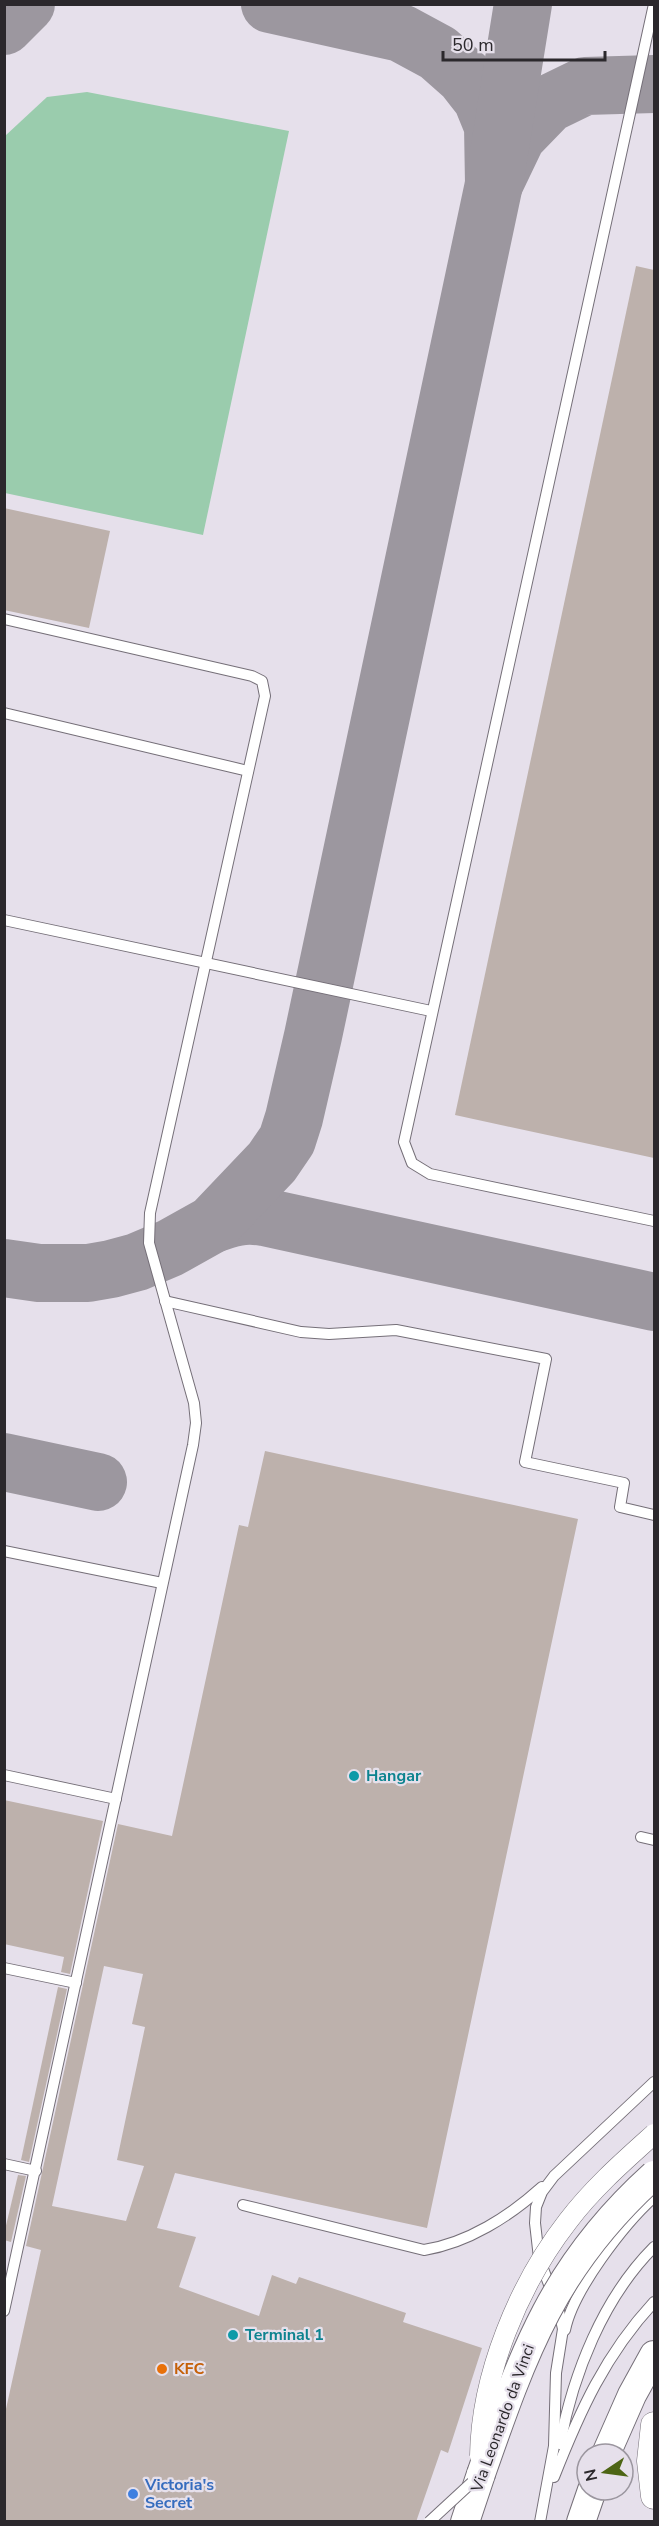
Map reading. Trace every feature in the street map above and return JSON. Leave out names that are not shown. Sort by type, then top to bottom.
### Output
[{"type":"main road","name":"Via Leonardo da Vinci","points":[[465,2522],[519,2367],[554,2294],[600,2230],[654,2175]]},
{"type":"main road","points":[[611,2442],[632,2395],[654,2355]]},
{"type":"main road","points":[[582,2520],[588,2502]]},
{"type":"street","points":[[481,2474],[480,2439],[487,2395],[503,2343],[522,2294],[567,2222],[610,2174],[654,2134]]},
{"type":"street","points":[[654,2425],[650,2461],[654,2496]]},
{"type":"lane","points":[[654,4],[404,1142],[412,1163],[430,1174],[654,1221]]},
{"type":"lane","points":[[4,619],[252,676],[262,681],[265,696],[150,1213],[149,1243],[194,1403],[196,1424],[190,1464],[162,1583],[4,2311]]},
{"type":"lane","points":[[4,713],[248,771]]},
{"type":"lane","points":[[4,920],[431,1011]]},
{"type":"lane","points":[[165,1301],[302,1332],[329,1334],[396,1330],[546,1359],[525,1462],[624,1483],[620,1507],[654,1515]]},
{"type":"lane","points":[[4,1551],[162,1583]]},
{"type":"lane","points":[[4,1775],[116,1799]]},
{"type":"lane","points":[[641,1837],[654,1840]]},
{"type":"lane","points":[[4,1968],[76,1983]]},
{"type":"lane","points":[[243,2205],[424,2250],[438,2248],[489,2225],[527,2200],[654,2082]]},
{"type":"lane","points":[[4,2164],[36,2171]]},
{"type":"lane","points":[[554,2176],[542,2192],[536,2207],[535,2232],[544,2276],[559,2311],[563,2340]]},
{"type":"lane","points":[[540,2522],[554,2446],[556,2373],[568,2315],[614,2240],[654,2197]]},
{"type":"lane","points":[[554,2477],[568,2409],[590,2348],[625,2282],[654,2247]]},
{"type":"lane","points":[[4,2261],[9,2270],[10,2287]]},
{"type":"lane","points":[[540,2522],[554,2477],[581,2410],[602,2369],[654,2302]]},
{"type":"lane","points":[[429,2522],[481,2474]]},
{"type":"green space","points":[[87,92],[289,131],[203,535],[5,493],[5,136],[47,97]]},
{"type":"building","points":[[636,266],[654,270],[654,1158],[455,1115]]},
{"type":"building","points":[[4,508],[110,531],[89,628],[4,610]]},
{"type":"building","name":"Hangar","points":[[265,1451],[578,1519],[427,2228],[175,2173],[157,2228],[196,2237],[179,2287],[259,2316],[272,2275],[296,2284],[299,2277],[406,2313],[403,2322],[482,2348],[448,2453],[441,2450],[416,2522],[4,2522],[4,2418],[41,2250],[26,2246],[118,1824],[172,1836],[239,1525],[248,1527]],"holes":[[[104,1966],[143,1974],[132,2024],[145,2027],[117,2160],[144,2166],[126,2221],[52,2206]]]},
{"type":"building","points":[[4,1800],[103,1821],[70,1974],[61,1972],[64,1957],[4,1944]]},
{"type":"building","points":[[58,1987],[67,1989],[29,2162],[21,2160]]},
{"type":"building","points":[[18,2175],[26,2176],[11,2242],[4,2240],[4,2234]]},
{"type":"taxiway","points":[[4,26],[26,4]]},
{"type":"taxiway","points":[[270,4],[401,33],[438,53],[464,76],[482,99],[493,126],[494,184],[517,136],[548,104],[585,86],[654,84]]},
{"type":"taxiway","points":[[4,1268],[39,1273],[88,1273],[137,1262],[170,1248],[213,1224],[272,1162],[287,1140],[313,1036],[494,184],[523,4]]},
{"type":"taxiway","points":[[213,1224],[238,1217],[264,1217],[654,1302]]},
{"type":"taxiway","points":[[4,1462],[98,1482]]},
{"type":"place","name":"Hangar","points":[[354,1776]]},
{"type":"place","name":"Terminal 1","points":[[233,2335]]},
{"type":"place","name":"KFC","points":[[162,2369]]},
{"type":"place","name":"Victoria's Secret","points":[[133,2494]]}]
